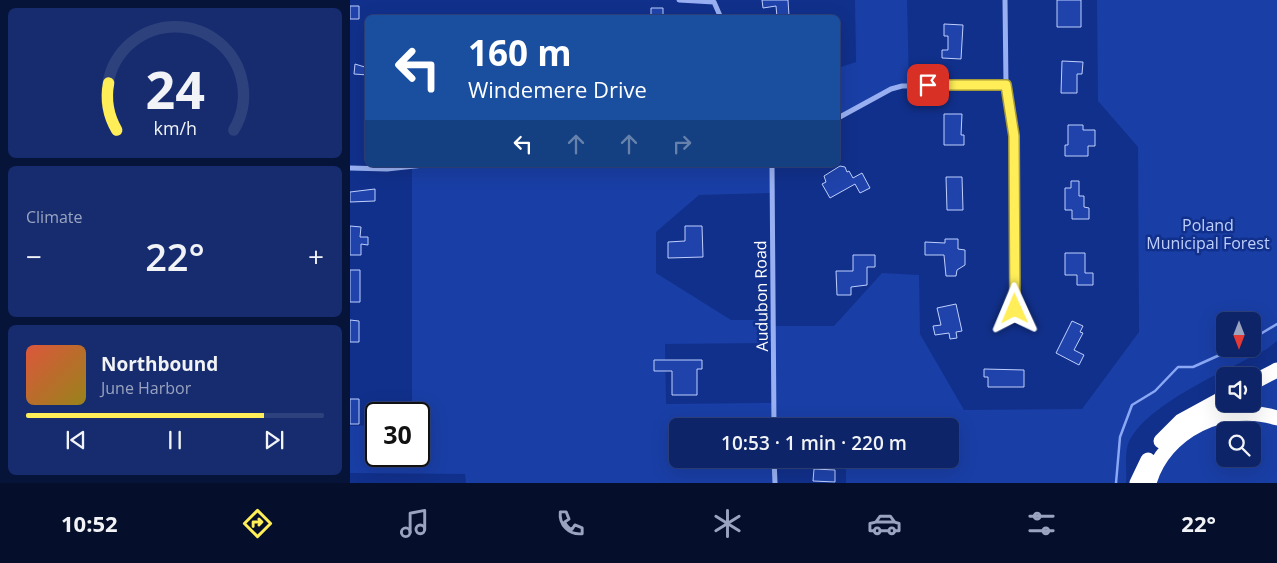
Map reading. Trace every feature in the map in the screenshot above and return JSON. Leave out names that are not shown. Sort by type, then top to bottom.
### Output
[{"type":"highway","points":[[1261,378],[1277,370]]},
{"type":"highway","points":[[1138,483],[1148,459],[1163,439],[1181,421],[1216,402]]},
{"type":"highway","points":[[1149,483],[1161,456],[1191,428],[1215,417],[1230,414],[1251,413],[1277,418]]},
{"type":"street","points":[[679,0],[714,2],[720,15]]},
{"type":"street","points":[[1005,0],[1006,85],[1014,136],[1015,316]]},
{"type":"street","points":[[840,117],[891,89],[902,86],[1006,85]]},
{"type":"street","points":[[350,168],[387,169],[406,167]]},
{"type":"street","name":"Audubon Road","points":[[772,167],[774,418]]},
{"type":"street","points":[[774,468],[775,483]]},
{"type":"green space","points":[[855,0],[907,0],[909,85],[902,86],[840,117],[840,67],[856,62]]},
{"type":"green space","name":"Poland Municipal Forest","points":[[1097,0],[1277,0],[1277,341],[1261,352],[1261,312],[1216,312],[1216,358],[1249,358],[1232,367],[1216,367],[1216,375],[1188,390],[1148,418],[1134,433],[1127,448],[1126,483],[846,483],[846,468],[959,468],[959,418],[669,418],[669,468],[774,468],[775,483],[466,483],[465,474],[350,473],[350,426],[365,425],[365,467],[430,467],[430,402],[412,402],[412,167],[772,167],[772,193],[699,195],[656,232],[656,273],[731,320],[774,320],[774,326],[834,326],[882,273],[919,275],[920,334],[964,410],[1082,409],[1139,332],[1138,147],[1098,101]],"holes":[[[773,343],[774,403],[666,404],[665,344]]]},
{"type":"green space","points":[[1277,377],[1277,414],[1212,414],[1216,411],[1261,412],[1261,386]]},
{"type":"green space","points":[[1246,420],[1268,422],[1277,426],[1277,483],[1156,483],[1164,465],[1177,448],[1193,434],[1216,425],[1216,467],[1261,467],[1261,422],[1231,422]]},
{"type":"building","points":[[762,0],[788,0],[789,15],[777,15],[776,6],[763,8]]},
{"type":"building","points":[[1057,0],[1081,0],[1081,27],[1057,27]]},
{"type":"building","points":[[350,6],[359,6],[359,19],[350,19]]},
{"type":"building","points":[[651,8],[663,8],[663,15],[651,15]]},
{"type":"building","points":[[944,24],[963,25],[961,59],[942,58],[942,50],[948,50],[948,36],[944,36]]},
{"type":"building","points":[[1062,61],[1083,62],[1082,74],[1077,74],[1077,93],[1061,93]]},
{"type":"building","points":[[355,64],[365,67],[365,75],[354,74]]},
{"type":"building","points":[[944,114],[962,114],[961,135],[964,135],[964,145],[944,145]]},
{"type":"building","points":[[1068,125],[1083,125],[1083,130],[1095,130],[1095,146],[1088,146],[1088,156],[1065,156],[1065,145],[1068,145]]},
{"type":"building","points":[[840,166],[845,167],[853,178],[862,173],[870,188],[860,193],[855,184],[830,198],[822,184],[826,182],[824,176]]},
{"type":"building","points":[[946,177],[962,177],[963,210],[947,210]]},
{"type":"building","points":[[1071,181],[1079,181],[1079,196],[1084,196],[1084,207],[1089,208],[1089,219],[1072,219],[1072,210],[1065,210],[1065,188],[1071,188]]},
{"type":"building","points":[[375,189],[375,201],[350,202],[350,192]]},
{"type":"building","points":[[350,226],[361,227],[360,237],[368,237],[368,245],[361,244],[361,255],[350,255]]},
{"type":"building","points":[[685,226],[702,226],[703,257],[668,258],[668,242],[685,241]]},
{"type":"building","points":[[945,239],[958,239],[958,249],[965,250],[965,265],[957,270],[956,276],[946,276],[944,255],[925,255],[925,242],[945,243]]},
{"type":"building","points":[[1065,253],[1085,253],[1085,273],[1093,273],[1093,285],[1077,285],[1077,275],[1065,275]]},
{"type":"building","points":[[853,255],[875,255],[875,267],[867,267],[867,285],[851,287],[851,295],[837,295],[836,271],[853,271]]},
{"type":"building","points":[[350,270],[360,270],[360,302],[350,302]]},
{"type":"building","points":[[956,304],[962,331],[956,332],[957,338],[950,339],[949,333],[935,335],[933,326],[941,325],[937,308]]},
{"type":"building","points":[[350,320],[359,321],[359,342],[350,342]]},
{"type":"building","points":[[1072,321],[1083,326],[1080,332],[1083,333],[1074,350],[1084,355],[1079,365],[1056,353]]},
{"type":"building","points":[[654,360],[702,360],[702,369],[697,369],[697,395],[672,395],[672,371],[654,371]]},
{"type":"building","points":[[984,369],[1024,370],[1024,387],[988,387],[988,377],[984,377]]},
{"type":"building","points":[[350,399],[359,399],[359,424],[350,424]]},
{"type":"building","points":[[814,469],[835,470],[835,482],[813,481]]},
{"type":"waterway","points":[[1261,334],[1277,324]]},
{"type":"waterway","points":[[1116,483],[1120,437],[1132,405],[1155,391],[1178,367],[1193,367],[1216,357]]},
{"type":"route","points":[[928,85],[1006,85],[1014,136],[1015,309]]}]
